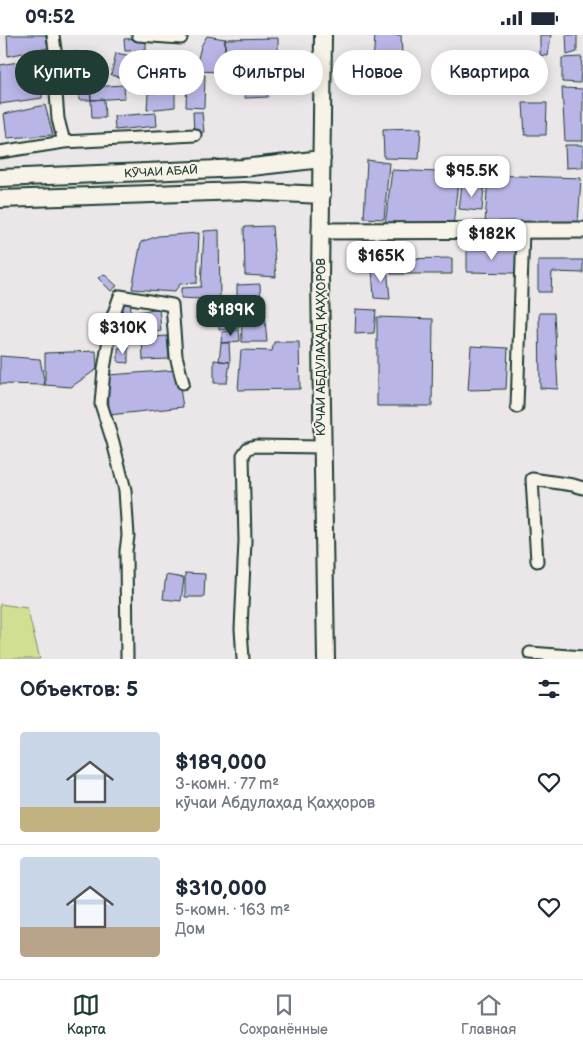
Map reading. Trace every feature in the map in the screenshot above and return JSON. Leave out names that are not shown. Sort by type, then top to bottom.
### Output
[{"type":"main road","name":"КӮЧАИ АБДУЛАҲАД ҚАҲҲОРОВ","points":[[323,35],[320,231],[326,659]]},
{"type":"main road","name":"КӮЧАИ АБАӢ","points":[[0,177],[243,168],[322,159]]},
{"type":"main road","name":"КӮЧАИ АБАӢ","points":[[0,199],[243,191],[322,195]]},
{"type":"street","points":[[53,35],[57,65],[57,110],[64,143]]},
{"type":"street","points":[[138,35],[181,38]]},
{"type":"street","points":[[0,152],[64,143],[195,135]]},
{"type":"street","points":[[517,407],[523,230]]},
{"type":"street","points":[[320,231],[583,230]]},
{"type":"street","points":[[127,659],[126,551],[128,536],[125,490],[101,404],[104,369],[113,316],[120,296],[172,305],[176,356],[183,383]]},
{"type":"street","points":[[243,659],[241,629],[245,541],[244,450],[254,446],[322,447]]},
{"type":"street","points":[[536,561],[532,479],[583,488]]},
{"type":"street","points":[[530,653],[583,657]]},
{"type":"green space","points":[[0,604],[27,608],[40,659],[0,659]]},
{"type":"building","points":[[7,35],[46,35],[48,48],[15,50],[15,55],[8,56]]},
{"type":"building","points":[[375,35],[401,35],[402,50],[374,50]]},
{"type":"building","points":[[540,35],[551,35],[548,56],[548,50],[540,50]]},
{"type":"building","points":[[566,35],[577,35],[577,52],[567,55]]},
{"type":"building","points":[[207,36],[225,39],[225,50],[214,50],[214,72],[204,71],[204,50],[200,50]]},
{"type":"building","points":[[146,38],[146,50],[125,50],[124,39]]},
{"type":"building","points":[[278,38],[278,50],[225,50],[225,39]]},
{"type":"building","points":[[116,53],[119,54],[119,77],[111,75]]},
{"type":"building","points":[[582,57],[580,83],[562,82],[562,58]]},
{"type":"building","points":[[15,63],[15,95],[42,95],[42,98],[0,104],[0,65]]},
{"type":"building","points":[[205,75],[204,108],[186,107],[186,95],[204,95]]},
{"type":"building","points":[[119,85],[119,95],[125,95],[125,98],[91,100],[91,95],[109,95],[109,86]]},
{"type":"building","points":[[562,88],[583,89],[583,141],[565,141]]},
{"type":"building","points":[[79,95],[91,95],[91,100],[79,100]]},
{"type":"building","points":[[148,95],[175,95],[175,107],[147,110]]},
{"type":"building","points":[[245,95],[268,95],[268,97],[245,98]]},
{"type":"building","points":[[104,99],[105,118],[92,118],[91,100]]},
{"type":"building","points":[[523,103],[547,103],[546,135],[525,135]]},
{"type":"building","points":[[45,105],[53,135],[7,138],[4,114]]},
{"type":"building","points":[[193,112],[202,112],[204,132],[194,133]]},
{"type":"building","points":[[156,113],[157,126],[115,130],[114,116]]},
{"type":"building","points":[[421,128],[419,159],[384,158],[383,129]]},
{"type":"building","points":[[565,145],[583,145],[583,167],[566,168]]},
{"type":"building","points":[[367,160],[389,163],[384,219],[364,218]]},
{"type":"building","points":[[392,170],[459,173],[453,226],[385,225]]},
{"type":"building","points":[[488,175],[581,178],[578,224],[485,224]]},
{"type":"building","points":[[462,185],[484,186],[482,211],[459,209]]},
{"type":"building","points":[[272,226],[276,277],[245,275],[244,227]]},
{"type":"building","points":[[219,230],[220,300],[181,298],[181,288],[201,287],[204,231]]},
{"type":"building","points":[[199,233],[197,283],[180,284],[174,292],[132,289],[141,242],[158,236]]},
{"type":"building","points":[[467,249],[517,249],[515,273],[467,272]]},
{"type":"building","points":[[452,258],[452,274],[391,274],[390,259]]},
{"type":"building","points":[[538,260],[583,260],[583,273],[552,272],[551,292],[538,292]]},
{"type":"building","points":[[387,267],[390,299],[374,298],[372,268]]},
{"type":"building","points":[[104,274],[117,286],[111,291],[98,278]]},
{"type":"building","points":[[260,284],[261,304],[237,302],[237,285]]},
{"type":"building","points":[[123,299],[131,302],[129,333],[120,332]]},
{"type":"building","points":[[237,302],[239,328],[219,330],[219,304]]},
{"type":"building","points":[[159,308],[161,331],[136,335],[133,313]]},
{"type":"building","points":[[241,309],[264,309],[267,342],[242,342]]},
{"type":"building","points":[[356,309],[376,310],[374,333],[355,334]]},
{"type":"building","points":[[539,313],[554,313],[558,389],[540,388]]},
{"type":"building","points":[[377,317],[433,319],[432,406],[377,406]]},
{"type":"building","points":[[239,330],[240,341],[221,343],[222,332]]},
{"type":"building","points":[[167,336],[169,359],[143,360],[142,338]]},
{"type":"building","points":[[274,342],[299,342],[300,389],[238,390],[241,350],[272,351]]},
{"type":"building","points":[[221,343],[229,343],[230,362],[219,361]]},
{"type":"building","points":[[471,346],[508,348],[506,389],[468,390]]},
{"type":"building","points":[[128,347],[128,363],[118,362],[118,348]]},
{"type":"building","points":[[96,351],[97,369],[71,387],[45,385],[45,353]]},
{"type":"building","points":[[0,356],[40,359],[45,385],[0,384]]},
{"type":"building","points":[[214,360],[230,362],[227,383],[214,383]]},
{"type":"building","points":[[177,370],[183,407],[109,415],[108,375]]},
{"type":"building","points":[[185,573],[205,574],[204,597],[185,597]]},
{"type":"building","points":[[166,575],[184,578],[181,601],[163,599]]}]
